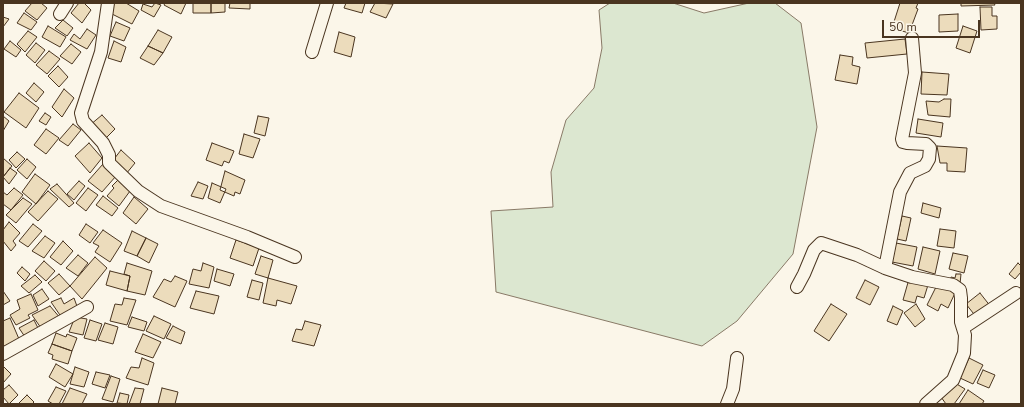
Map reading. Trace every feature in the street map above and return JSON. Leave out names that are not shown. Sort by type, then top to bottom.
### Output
[{"type":"street","points":[[60,14],[67,3]]},
{"type":"street","points":[[108,3],[101,52],[81,113],[83,121],[103,143],[108,155],[109,163],[138,191],[162,206],[295,257]]},
{"type":"street","points":[[312,52],[327,3]]},
{"type":"street","points":[[885,268],[902,187],[910,173],[926,166],[929,159],[930,148],[926,144],[907,143],[903,142],[902,139],[914,73],[912,38]]},
{"type":"street","points":[[797,287],[814,250],[821,243],[857,255],[885,268],[912,276],[954,285],[960,290],[961,322],[965,335],[964,353],[960,368],[953,380],[926,404]]},
{"type":"street","points":[[963,328],[1016,293]]},
{"type":"street","points":[[3,354],[87,307]]},
{"type":"street","points":[[727,404],[733,389],[737,358]]},
{"type":"green space","points":[[610,3],[673,3],[704,13],[749,3],[775,3],[801,23],[817,127],[793,254],[737,321],[702,346],[496,292],[491,211],[553,207],[551,172],[566,120],[594,88],[602,48],[599,10]]},
{"type":"building","points":[[32,3],[41,3],[47,8],[37,20],[25,11]]},
{"type":"building","points":[[79,3],[84,3],[91,10],[82,23],[71,13]]},
{"type":"building","points":[[113,3],[126,3],[139,11],[132,24],[108,12]]},
{"type":"building","points":[[155,3],[161,5],[154,17],[141,10],[143,4],[152,7]]},
{"type":"building","points":[[165,3],[186,3],[181,14],[164,5]]},
{"type":"building","points":[[193,3],[211,3],[211,13],[193,13]]},
{"type":"building","points":[[211,3],[225,3],[225,12],[211,13]]},
{"type":"building","points":[[230,3],[250,3],[250,9],[229,8]]},
{"type":"building","points":[[346,3],[365,3],[362,13],[344,8]]},
{"type":"building","points":[[375,3],[393,4],[386,18],[370,12]]},
{"type":"building","points":[[900,3],[918,3],[916,8],[918,9],[909,33],[892,28]]},
{"type":"building","points":[[961,3],[994,3],[995,5],[961,6]]},
{"type":"building","points":[[980,7],[992,7],[992,16],[997,16],[997,29],[981,30]]},
{"type":"building","points":[[24,13],[37,22],[31,30],[17,23]]},
{"type":"building","points":[[958,14],[958,31],[939,32],[939,15]]},
{"type":"building","points":[[3,17],[9,19],[3,27]]},
{"type":"building","points":[[63,20],[73,28],[67,36],[55,28]]},
{"type":"building","points":[[116,22],[130,28],[124,41],[110,36]]},
{"type":"building","points":[[48,26],[66,37],[60,47],[42,37]]},
{"type":"building","points":[[963,26],[977,31],[970,53],[956,48]]},
{"type":"building","points":[[87,29],[96,35],[87,49],[70,40],[74,34],[80,39]]},
{"type":"building","points":[[158,30],[172,37],[163,53],[148,46]]},
{"type":"building","points":[[28,31],[37,37],[25,52],[17,44]]},
{"type":"building","points":[[339,32],[355,37],[351,57],[334,52]]},
{"type":"building","points":[[905,39],[907,54],[867,58],[865,43]]},
{"type":"building","points":[[10,41],[21,50],[16,57],[4,49]]},
{"type":"building","points":[[114,41],[126,47],[121,62],[108,58]]},
{"type":"building","points":[[36,43],[45,50],[35,63],[26,55]]},
{"type":"building","points":[[71,44],[81,52],[72,64],[60,56]]},
{"type":"building","points":[[148,46],[163,53],[154,65],[140,58]]},
{"type":"building","points":[[49,51],[60,59],[47,74],[36,65]]},
{"type":"building","points":[[840,55],[853,57],[852,65],[860,67],[857,84],[835,80]]},
{"type":"building","points":[[58,66],[68,77],[59,87],[48,76]]},
{"type":"building","points":[[922,72],[949,74],[947,95],[921,94]]},
{"type":"building","points":[[34,83],[44,92],[36,102],[26,93]]},
{"type":"building","points":[[64,89],[74,98],[62,117],[52,107]]},
{"type":"building","points":[[19,93],[39,108],[26,128],[4,112]]},
{"type":"building","points":[[944,99],[951,99],[950,117],[928,115],[926,101],[939,102]]},
{"type":"building","points":[[45,113],[51,117],[46,125],[39,121]]},
{"type":"building","points":[[102,115],[115,129],[104,140],[90,125]]},
{"type":"building","points":[[3,116],[9,121],[3,131]]},
{"type":"building","points":[[258,116],[269,118],[265,136],[254,133]]},
{"type":"building","points":[[918,119],[943,123],[941,137],[916,133]]},
{"type":"building","points":[[73,124],[81,130],[68,146],[59,140]]},
{"type":"building","points":[[46,129],[59,138],[46,154],[34,145]]},
{"type":"building","points":[[244,134],[260,139],[253,158],[239,154]]},
{"type":"building","points":[[89,143],[102,158],[90,173],[75,156]]},
{"type":"building","points":[[212,143],[234,151],[229,163],[224,161],[222,166],[206,160]]},
{"type":"building","points":[[937,146],[967,148],[965,172],[947,171],[947,163],[940,163]]},
{"type":"building","points":[[121,150],[135,163],[126,174],[111,163]]},
{"type":"building","points":[[17,152],[25,159],[16,168],[9,160]]},
{"type":"building","points":[[3,158],[12,166],[3,177]]},
{"type":"building","points":[[27,159],[36,167],[27,179],[17,170]]},
{"type":"building","points":[[103,164],[116,176],[102,192],[88,181]]},
{"type":"building","points":[[10,168],[17,173],[9,184],[3,177]]},
{"type":"building","points":[[225,171],[245,180],[240,194],[235,192],[234,196],[220,190]]},
{"type":"building","points":[[35,174],[50,185],[36,204],[22,192]]},
{"type":"building","points":[[120,178],[133,187],[119,206],[107,196],[114,188],[112,186]]},
{"type":"building","points":[[79,181],[85,186],[74,200],[67,194]]},
{"type":"building","points":[[198,182],[208,186],[203,199],[191,196]]},
{"type":"building","points":[[212,183],[226,189],[220,203],[208,198]]},
{"type":"building","points":[[57,184],[74,203],[69,207],[50,189]]},
{"type":"building","points":[[14,188],[23,195],[11,210],[3,204],[3,192],[7,195]]},
{"type":"building","points":[[88,188],[98,195],[86,211],[76,203]]},
{"type":"building","points":[[48,191],[58,199],[38,221],[28,212]]},
{"type":"building","points":[[103,196],[118,208],[112,216],[96,205]]},
{"type":"building","points":[[134,197],[148,209],[136,224],[123,213]]},
{"type":"building","points":[[23,198],[32,204],[16,223],[6,215]]},
{"type":"building","points":[[923,203],[941,208],[939,218],[921,213]]},
{"type":"building","points":[[902,216],[911,218],[906,241],[897,239]]},
{"type":"building","points":[[9,222],[20,233],[13,241],[16,245],[11,251],[3,241],[3,230]]},
{"type":"building","points":[[33,224],[42,231],[28,247],[19,241]]},
{"type":"building","points":[[86,224],[98,232],[90,243],[79,235]]},
{"type":"building","points":[[940,229],[956,231],[954,248],[937,246]]},
{"type":"building","points":[[103,230],[122,243],[110,262],[95,252],[99,246],[93,243]]},
{"type":"building","points":[[132,231],[146,238],[137,256],[124,251]]},
{"type":"building","points":[[45,236],[55,243],[44,258],[32,251]]},
{"type":"building","points":[[146,238],[158,244],[149,263],[137,256]]},
{"type":"building","points":[[236,240],[259,248],[253,266],[230,258]]},
{"type":"building","points":[[63,241],[73,251],[61,265],[50,257]]},
{"type":"building","points":[[896,243],[917,247],[913,266],[892,262]]},
{"type":"building","points":[[923,247],[940,251],[935,274],[918,269]]},
{"type":"building","points":[[953,253],[968,256],[964,273],[949,269]]},
{"type":"building","points":[[78,255],[88,263],[78,276],[66,268]]},
{"type":"building","points":[[261,256],[273,260],[268,278],[255,274]]},
{"type":"building","points":[[95,257],[107,268],[82,299],[70,286]]},
{"type":"building","points":[[44,261],[55,271],[46,281],[35,271]]},
{"type":"building","points":[[127,263],[152,271],[145,295],[127,291],[130,276],[124,274]]},
{"type":"building","points":[[203,263],[214,267],[209,288],[189,284],[193,269],[201,271]]},
{"type":"building","points":[[1018,263],[1021,266],[1021,272],[1015,279],[1009,274]]},
{"type":"building","points":[[22,267],[30,274],[25,281],[17,273]]},
{"type":"building","points":[[217,269],[234,274],[230,286],[214,281]]},
{"type":"building","points":[[110,271],[130,276],[127,291],[106,285]]},
{"type":"building","points":[[59,274],[70,286],[59,295],[48,283]]},
{"type":"building","points":[[956,274],[961,274],[960,284],[950,283],[951,277],[955,278]]},
{"type":"building","points":[[35,275],[42,282],[29,293],[21,286]]},
{"type":"building","points":[[175,276],[187,281],[175,307],[153,297],[164,279],[171,282]]},
{"type":"building","points":[[268,278],[297,286],[291,304],[277,300],[276,306],[263,303]]},
{"type":"building","points":[[909,279],[928,285],[924,298],[917,296],[915,303],[903,300]]},
{"type":"building","points":[[252,280],[263,283],[259,300],[247,297]]},
{"type":"building","points":[[865,280],[879,287],[870,305],[856,298]]},
{"type":"building","points":[[938,283],[955,293],[948,308],[941,304],[938,311],[927,305]]},
{"type":"building","points":[[42,289],[49,299],[38,306],[33,295]]},
{"type":"building","points":[[3,291],[10,301],[3,305]]},
{"type":"building","points":[[196,291],[219,296],[214,314],[190,308]]},
{"type":"building","points":[[980,293],[991,307],[977,318],[966,304]]},
{"type":"building","points":[[31,294],[38,310],[28,315],[30,318],[16,325],[10,315],[20,309],[17,300]]},
{"type":"building","points":[[61,298],[64,304],[74,298],[78,309],[62,318],[51,302]]},
{"type":"building","points":[[124,298],[136,300],[127,325],[110,321],[115,304],[122,305]]},
{"type":"building","points":[[831,304],[847,314],[829,341],[814,331]]},
{"type":"building","points":[[916,304],[925,319],[915,327],[904,313]]},
{"type":"building","points":[[50,306],[61,319],[41,328],[32,315]]},
{"type":"building","points":[[893,306],[903,311],[897,325],[887,321]]},
{"type":"building","points":[[154,316],[171,324],[164,339],[146,331]]},
{"type":"building","points":[[75,317],[87,319],[83,335],[69,332]]},
{"type":"building","points":[[132,317],[147,322],[144,331],[128,327]]},
{"type":"building","points":[[10,318],[19,339],[3,347],[3,321]]},
{"type":"building","points":[[34,320],[39,330],[25,337],[19,328]]},
{"type":"building","points":[[90,320],[102,324],[96,341],[84,338]]},
{"type":"building","points":[[305,321],[321,325],[314,346],[292,341],[296,329],[302,330]]},
{"type":"building","points":[[105,323],[118,327],[113,344],[98,340]]},
{"type":"building","points":[[173,326],[185,332],[181,344],[166,338]]},
{"type":"building","points":[[56,333],[66,337],[67,334],[77,338],[72,351],[52,344]]},
{"type":"building","points":[[143,334],[161,342],[153,358],[135,352]]},
{"type":"building","points":[[52,344],[72,351],[68,364],[52,359],[53,355],[48,353]]},
{"type":"building","points":[[142,358],[154,363],[148,385],[126,378],[131,367],[139,368]]},
{"type":"building","points":[[969,358],[983,365],[973,384],[960,378]]},
{"type":"building","points":[[56,364],[73,374],[65,387],[49,377]]},
{"type":"building","points":[[3,366],[11,374],[3,383]]},
{"type":"building","points":[[75,367],[89,372],[84,387],[70,384]]},
{"type":"building","points":[[983,370],[995,375],[989,388],[977,383]]},
{"type":"building","points":[[96,372],[110,375],[105,388],[92,384]]},
{"type":"building","points":[[111,376],[120,379],[113,402],[102,399]]},
{"type":"building","points":[[955,383],[965,389],[954,404],[946,404],[941,397]]},
{"type":"building","points":[[9,385],[18,395],[9,404],[3,397],[3,390]]},
{"type":"building","points":[[56,387],[66,391],[59,404],[53,404],[48,401]]},
{"type":"building","points":[[70,388],[87,394],[82,404],[62,404]]},
{"type":"building","points":[[135,388],[144,389],[140,404],[129,404]]},
{"type":"building","points":[[162,388],[178,392],[175,404],[158,404]]},
{"type":"building","points":[[968,390],[984,401],[982,404],[959,404]]},
{"type":"building","points":[[120,393],[129,395],[127,404],[117,403]]},
{"type":"building","points":[[27,395],[34,402],[32,404],[18,404]]}]
